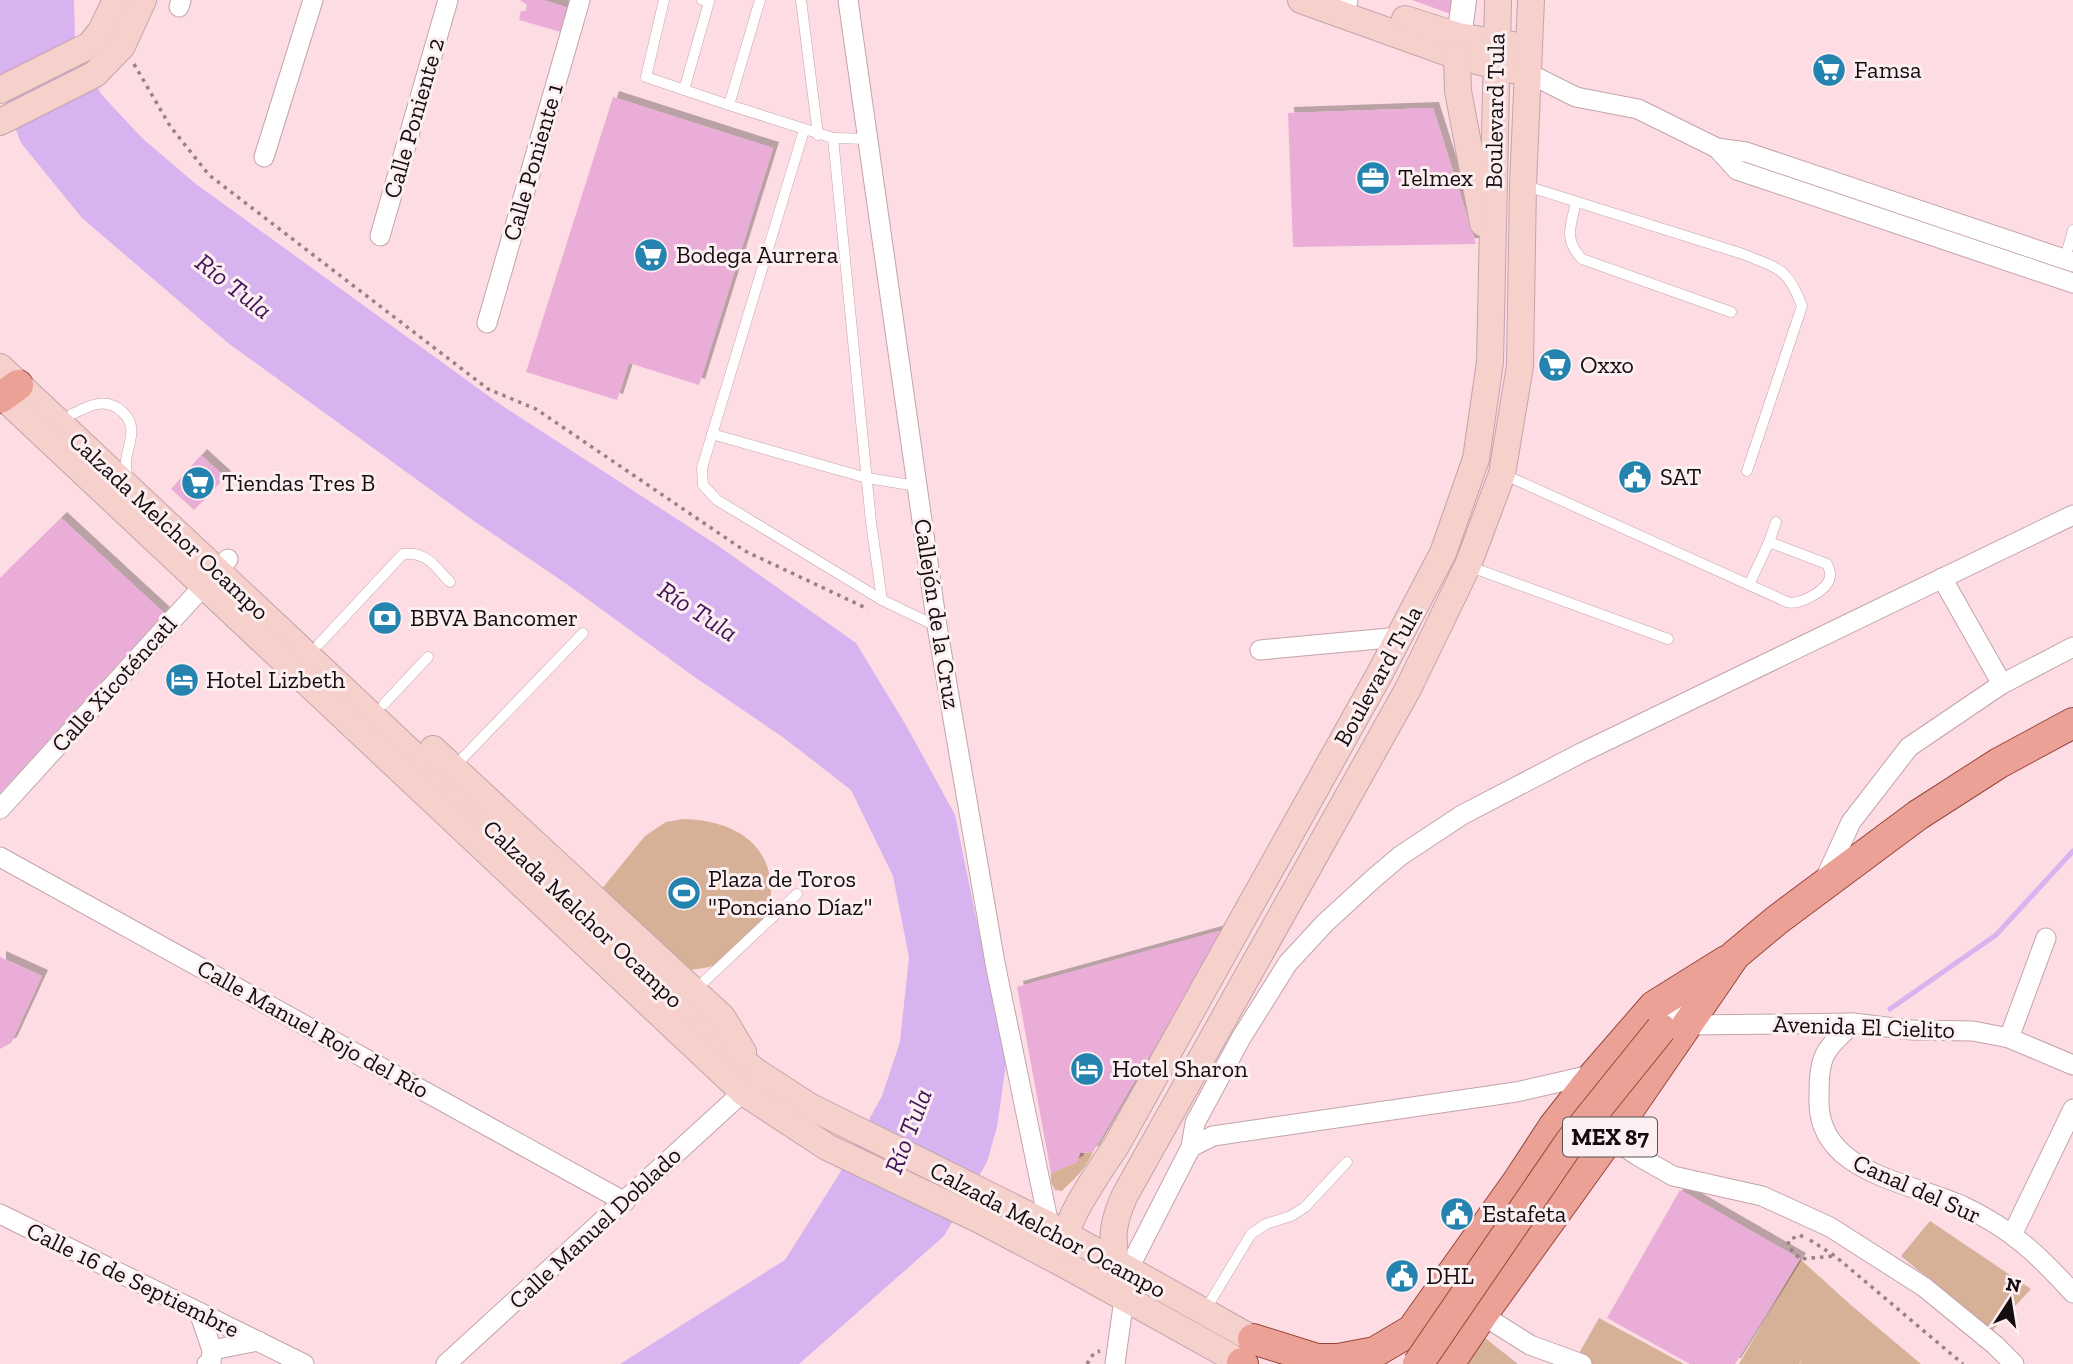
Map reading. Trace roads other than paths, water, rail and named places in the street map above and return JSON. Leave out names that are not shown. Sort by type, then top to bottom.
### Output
[{"type":"main road","points":[[0,90],[90,44],[101,31],[116,0]]},
{"type":"main road","points":[[0,122],[95,74],[122,47],[143,0]]},
{"type":"main road","points":[[1301,0],[1496,56],[1528,73]]},
{"type":"main road","points":[[1347,0],[1458,46]]},
{"type":"main road","name":"Boulevard Tula","points":[[1068,1240],[1094,1178],[1123,1134],[1400,636],[1443,553],[1476,459],[1490,362],[1498,0]]},
{"type":"main road","name":"Boulevard Tula","points":[[1123,1266],[1113,1247],[1116,1216],[1125,1195],[1408,689],[1468,565],[1502,474],[1520,366],[1523,185],[1531,0]]},
{"type":"main road","points":[[1458,46],[1458,91],[1483,225],[1492,243]]},
{"type":"main road","points":[[1496,56],[1529,46]]},
{"type":"main road","points":[[4,388],[58,401],[124,463],[210,579],[250,580],[722,1017],[749,1081]]},
{"type":"main road","name":"Calzada Melchor Ocampo","points":[[4,388],[130,490],[383,766],[621,978],[777,1101],[827,1147],[1068,1240],[1123,1266],[1204,1312],[1245,1358]]},
{"type":"main road","name":"Calzada Melchor Ocampo","points":[[4,388],[210,579],[272,623],[709,1032],[749,1081]]},
{"type":"main road","points":[[250,580],[272,623]]},
{"type":"main road","name":"MEX 87","points":[[1245,1358],[1338,1359],[1375,1352],[1412,1330],[1554,1126],[1595,1074],[1670,1018],[1735,955],[1823,885],[1918,815],[1999,763],[2073,723]]},
{"type":"main road","points":[[383,766],[571,954],[684,1059],[749,1081]]},
{"type":"main road","points":[[560,867],[574,906]]},
{"type":"main road","points":[[621,950],[658,958]]},
{"type":"main road","points":[[571,954],[621,978]]},
{"type":"main road","name":"MEX 87","points":[[1449,1364],[1610,1137],[1670,1018],[1735,955]]},
{"type":"main road","points":[[1418,1364],[1570,1142],[1670,1018]]},
{"type":"main road","name":"Calzada Melchor Ocampo","points":[[985,1208],[1097,1282],[1245,1358]]},
{"type":"main road","points":[[1068,1240],[1098,1240],[1116,1216]]},
{"type":"main road","points":[[1068,1240],[1097,1282]]},
{"type":"main road","points":[[1245,1358],[1283,1364]]},
{"type":"street","points":[[264,157],[313,0]]},
{"type":"street","name":"Calle Poniente 2","points":[[380,236],[447,0]]},
{"type":"street","name":"Calle Poniente 1","points":[[486,323],[580,0]]},
{"type":"street","name":"Callejón de la Cruz","points":[[848,0],[937,626],[995,963],[1068,1240]]},
{"type":"street","points":[[1458,46],[1464,0]]},
{"type":"street","points":[[1528,73],[1576,97],[1638,110],[1717,148],[1746,152],[2069,260]]},
{"type":"street","points":[[1717,148],[1737,170],[2073,283]]},
{"type":"street","points":[[1115,1364],[1124,1297],[1123,1266],[1191,1147],[1195,1123],[1241,1038],[1288,963],[1325,923],[1373,879],[1400,856],[1462,815],[1581,753],[2073,515]]},
{"type":"street","points":[[1942,578],[2002,684]]},
{"type":"street","name":"Calle Xicoténcatl","points":[[0,809],[210,579]]},
{"type":"street","points":[[1260,650],[1400,636]]},
{"type":"street","points":[[1823,885],[1851,822],[1909,747],[2002,684],[2073,647]]},
{"type":"street","name":"Calle Manuel Rojo del Río","points":[[0,857],[625,1202]]},
{"type":"street","points":[[2009,1038],[2046,938]]},
{"type":"street","points":[[1263,950],[1288,963]]},
{"type":"street","name":"Avenida El Cielito","points":[[1670,1018],[1853,1023],[1912,1030],[1973,1031],[2009,1038],[2073,1065]]},
{"type":"street","name":"Canal del Sur","points":[[1853,1023],[1826,1051],[1819,1076],[1818,1115],[1827,1137],[1845,1158],[1964,1207],[2012,1233],[2049,1266],[2073,1293]]},
{"type":"street","points":[[1191,1147],[1213,1136],[1516,1092],[1595,1074]]},
{"type":"street","name":"Calle Manuel Doblado","points":[[446,1364],[625,1202],[749,1081]]},
{"type":"street","points":[[2012,1233],[2073,1109]]},
{"type":"street","points":[[1610,1137],[1673,1176],[1762,1196],[1829,1227],[1924,1287],[2014,1364]]},
{"type":"street","name":"Calle 16 de Septiembre","points":[[0,1214],[304,1364]]},
{"type":"street","points":[[1455,1268],[1455,1296],[1530,1345],[1582,1364]]},
{"type":"street","points":[[199,1312],[210,1357],[258,1341]]},
{"type":"street","points":[[1530,1345],[1548,1364]]},
{"type":"lane","points":[[664,0],[646,77],[818,135],[868,139]]},
{"type":"lane","points":[[729,105],[760,0]]},
{"type":"lane","points":[[801,0],[818,135]]},
{"type":"lane","points":[[684,90],[707,1]]},
{"type":"lane","points":[[804,130],[702,468],[703,485],[717,500],[882,600],[937,626]]},
{"type":"lane","points":[[833,138],[882,600]]},
{"type":"lane","points":[[1523,185],[1743,254],[1776,268],[1792,280],[1802,306],[1746,471]]},
{"type":"lane","points":[[1576,202],[1569,235],[1572,248],[1581,259],[1731,312]]},
{"type":"lane","points":[[2069,260],[2073,230]]},
{"type":"lane","points":[[72,414],[97,404],[113,405],[130,419],[132,434],[124,463],[130,490]]},
{"type":"lane","points":[[712,434],[867,478],[917,486]]},
{"type":"lane","points":[[1502,474],[1793,604],[1802,602],[1828,583],[1831,574],[1827,564],[1769,541]]},
{"type":"lane","points":[[1749,585],[1776,522]]},
{"type":"lane","points":[[319,644],[403,554],[415,553],[426,558],[450,582]]},
{"type":"lane","points":[[1468,565],[1668,639]]},
{"type":"lane","points":[[453,768],[583,633]]},
{"type":"lane","points":[[384,704],[428,657]]},
{"type":"lane","points":[[694,991],[797,894]]},
{"type":"lane","points":[[1204,1312],[1251,1234],[1266,1224],[1291,1216],[1305,1207],[1347,1162]]},
{"type":"water","name":"Río Tula","points":[[0,0],[74,0],[75,41],[101,94],[142,138],[196,184],[501,405],[717,545],[856,643],[907,727],[955,815],[1006,1064],[997,1127],[987,1162],[944,1236],[799,1364],[620,1364],[785,1260],[838,1176],[882,1096],[900,1042],[909,957],[893,876],[851,790],[784,738],[474,521],[228,343],[82,218],[21,143],[0,88]]},
{"type":"waterway","points":[[1890,1009],[1996,935],[2073,851]]},
{"type":"place","name":"Famsa","points":[[1829,70]]},
{"type":"place","name":"Telmex","points":[[1373,178]]},
{"type":"place","name":"Bodega Aurrera","points":[[651,255]]},
{"type":"place","name":"Oxxo","points":[[1555,365]]},
{"type":"place","name":"SAT","points":[[1635,477]]},
{"type":"place","name":"Tiendas Tres B","points":[[198,483]]},
{"type":"place","name":"BBVA Bancomer","points":[[385,618]]},
{"type":"place","name":"Hotel Lizbeth","points":[[182,680]]},
{"type":"place","name":"Plaza de Toros \"Ponciano Díaz\"","points":[[684,893]]},
{"type":"place","name":"Hotel Sharon","points":[[1087,1069]]},
{"type":"place","name":"Estafeta","points":[[1457,1214]]},
{"type":"place","name":"DHL","points":[[1402,1276]]}]
